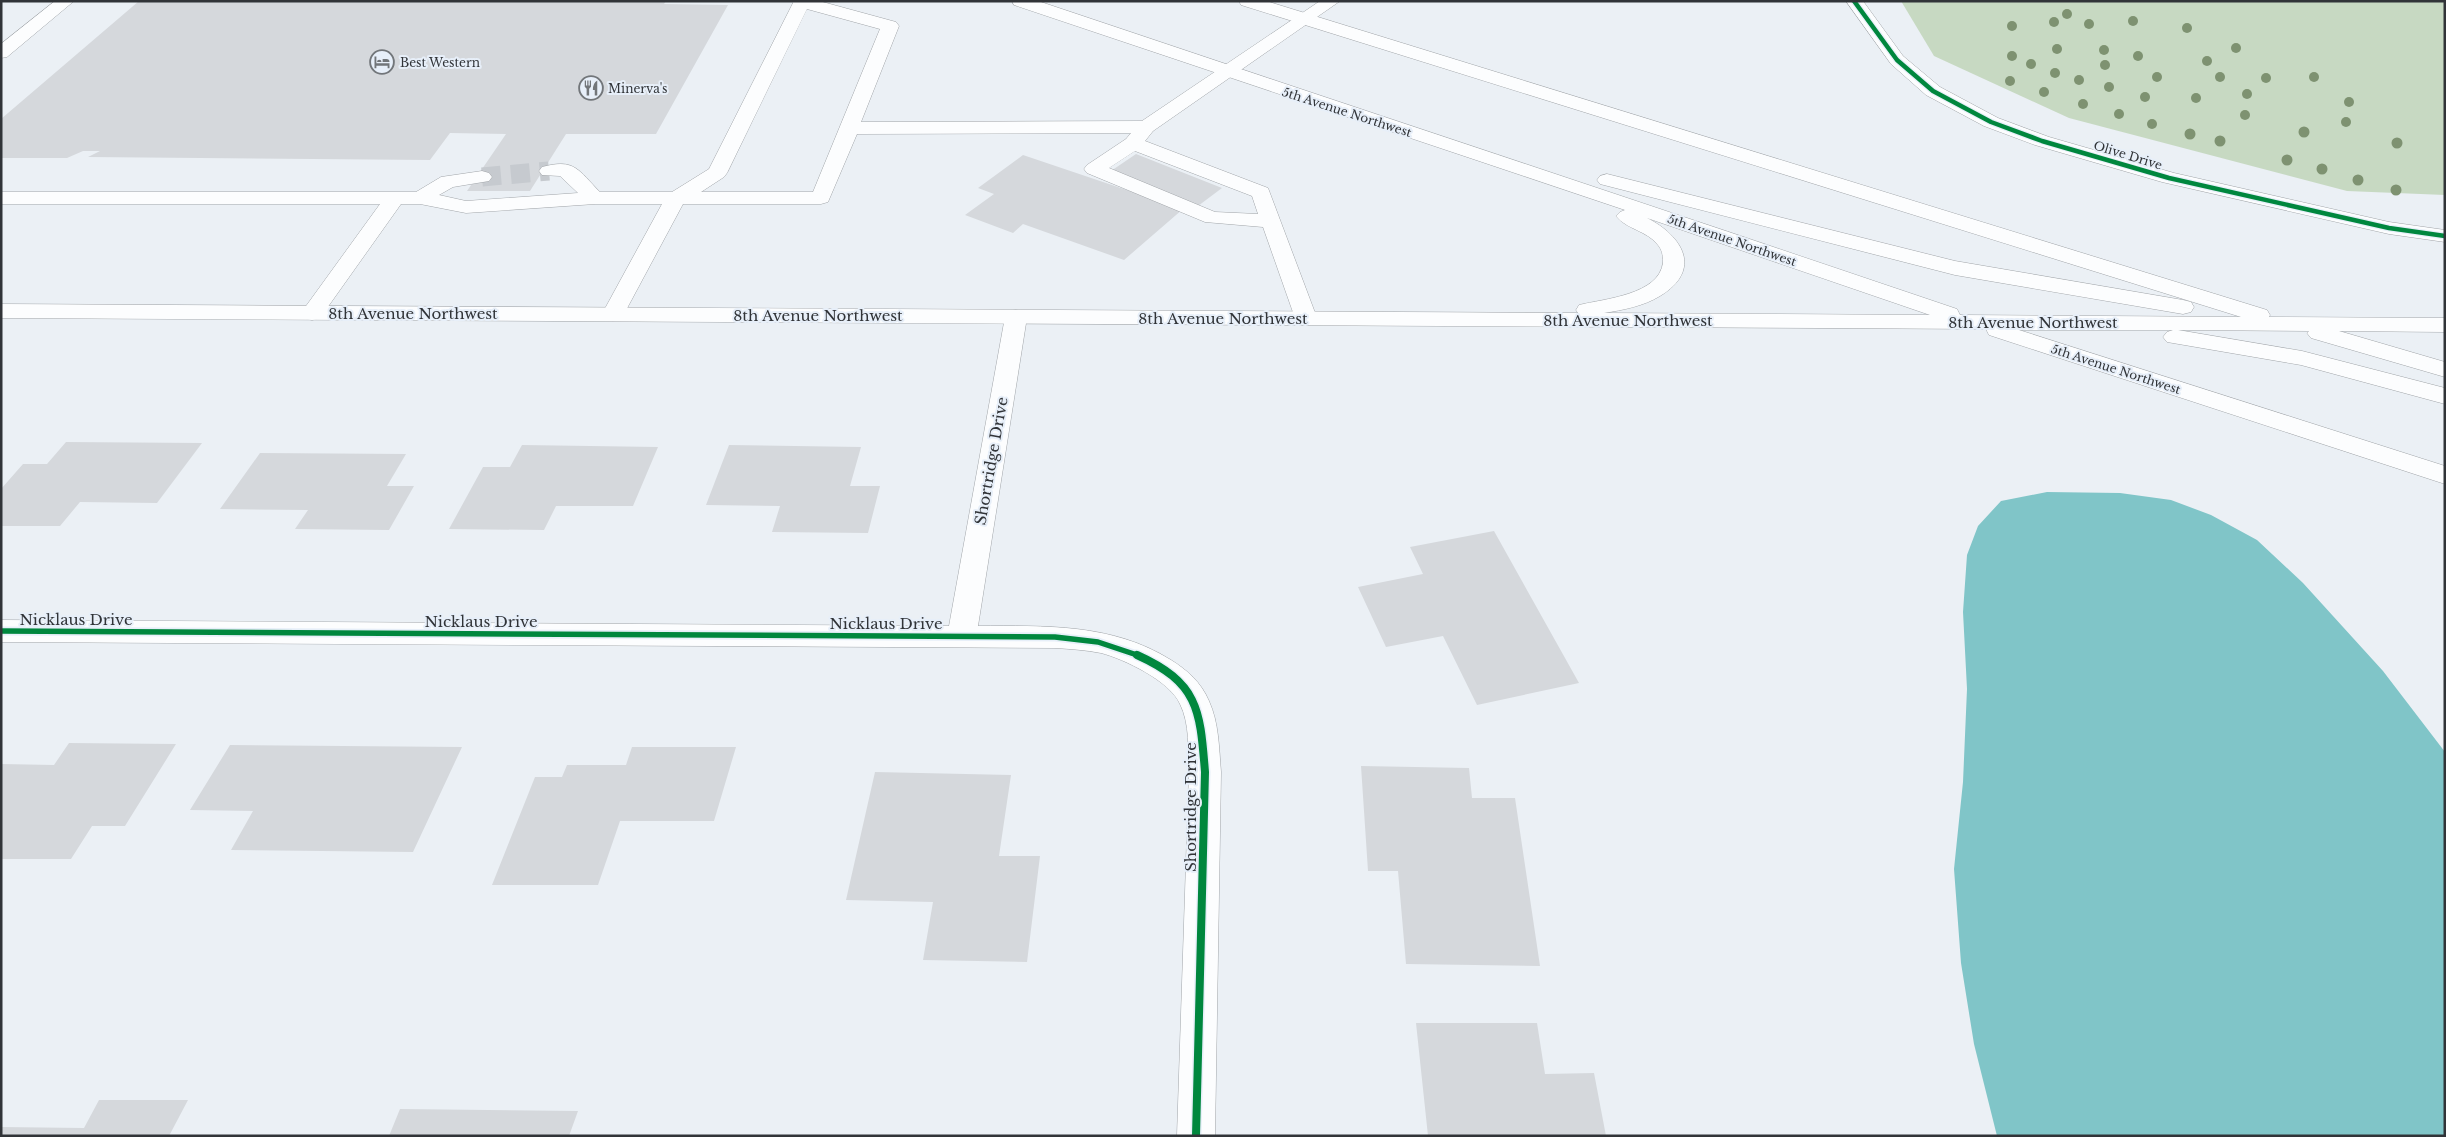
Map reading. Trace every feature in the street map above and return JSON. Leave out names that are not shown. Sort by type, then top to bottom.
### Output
[{"type":"main road","points":[[1,53],[66,1]]},
{"type":"main road","name":"5th Avenue Northwest","points":[[1020,1],[1395,128],[1554,179],[1972,322],[2445,475]]},
{"type":"main road","points":[[1247,1],[2286,324],[2445,370]]},
{"type":"main road","points":[[1272,221],[1212,218],[1094,170],[1140,135],[1332,1]]},
{"type":"main road","name":"Olive Drive","points":[[1854,1],[1897,60],[1933,91],[1991,122],[2042,141],[2169,178],[2390,228],[2445,236]]},
{"type":"main road","points":[[3,199],[420,198],[466,207],[596,198],[676,198],[821,198],[890,26],[801,2],[717,173],[676,198],[613,314]]},
{"type":"main road","points":[[849,128],[1140,135],[1261,192],[1306,318]]},
{"type":"main road","points":[[1395,128],[1955,268],[2286,324]]},
{"type":"main road","points":[[548,171],[566,170],[596,198]]},
{"type":"main road","points":[[420,198],[448,181],[482,177]]},
{"type":"main road","points":[[1543,320],[1643,296],[1662,286],[1673,273],[1675,257],[1668,243],[1650,228],[1554,179]]},
{"type":"main road","points":[[312,312],[395,198]]},
{"type":"main road","name":"8th Avenue Northwest","points":[[1,310],[2445,325]]},
{"type":"main road","name":"Shortridge Drive","points":[[1016,317],[962,636],[1054,637],[1104,643],[1142,656],[1172,675],[1193,699],[1201,726],[1205,772],[1196,1136]]},
{"type":"main road","points":[[1972,322],[2145,331],[2302,358],[2445,396]]},
{"type":"main road","name":"Nicklaus Drive","points":[[1,631],[962,636]]},
{"type":"green space","points":[[1901,1],[2445,1],[2445,195],[2347,191],[2069,118],[1934,56]]},
{"type":"water","points":[[2047,492],[2120,493],[2171,500],[2211,515],[2257,540],[2303,583],[2383,671],[2445,752],[2445,1136],[1997,1136],[1974,1044],[1961,963],[1954,869],[1963,782],[1967,689],[1963,612],[1967,555],[1978,526],[2001,501]]},
{"type":"building","name":"Best Western","points":[[139,1],[666,1],[664,4],[728,5],[656,134],[566,134],[530,191],[467,191],[506,134],[450,133],[430,160],[88,157],[100,151],[83,151],[67,158],[1,158],[1,119]]},
{"type":"building","points":[[1136,154],[1222,188],[1194,209],[1108,173]]},
{"type":"building","points":[[1023,155],[1183,209],[1124,260],[1023,224],[1013,233],[965,215],[994,194],[978,188]]},
{"type":"building","points":[[66,442],[202,443],[157,503],[80,502],[60,526],[1,526],[1,489],[23,464],[47,464]]},
{"type":"building","points":[[522,445],[658,447],[633,506],[556,506],[544,530],[449,529],[483,467],[510,467]]},
{"type":"building","points":[[729,445],[861,447],[850,486],[880,486],[868,533],[772,532],[780,506],[706,505]]},
{"type":"building","points":[[260,453],[406,454],[387,486],[414,486],[389,530],[295,529],[308,510],[220,509]]},
{"type":"building","points":[[1494,531],[1579,683],[1477,705],[1443,636],[1386,647],[1358,587],[1423,574],[1410,547]]},
{"type":"building","points":[[69,743],[176,744],[125,826],[92,826],[71,859],[1,859],[1,764],[54,765]]},
{"type":"building","points":[[230,745],[462,747],[413,852],[231,850],[253,811],[190,810]]},
{"type":"building","points":[[632,747],[736,747],[714,821],[620,821],[598,885],[492,885],[535,777],[562,777],[567,765],[626,765]]},
{"type":"building","points":[[1361,766],[1469,768],[1472,798],[1515,798],[1540,966],[1406,964],[1398,871],[1368,871]]},
{"type":"building","points":[[875,772],[1011,775],[999,856],[1040,856],[1027,962],[923,960],[933,902],[846,900]]},
{"type":"building","points":[[1416,1023],[1537,1023],[1545,1074],[1594,1073],[1606,1136],[1428,1136]]},
{"type":"building","points":[[99,1100],[188,1100],[169,1136],[1,1136],[1,1127],[84,1128]]},
{"type":"building","points":[[400,1109],[578,1111],[569,1136],[389,1136]]},
{"type":"tunnel","points":[[482,177],[549,171]]},
{"type":"cycle path","points":[[1854,1],[1897,60],[1933,91],[1991,122],[2042,141],[2169,178],[2389,228],[2445,236]]},
{"type":"cycle path","points":[[1,631],[1055,637],[1098,642],[1128,651],[1155,664],[1188,690],[1197,708],[1201,726],[1205,772],[1196,1136]]},
{"type":"place","name":"Best Western","points":[[382,62]]},
{"type":"place","name":"Minerva's","points":[[591,88]]}]
